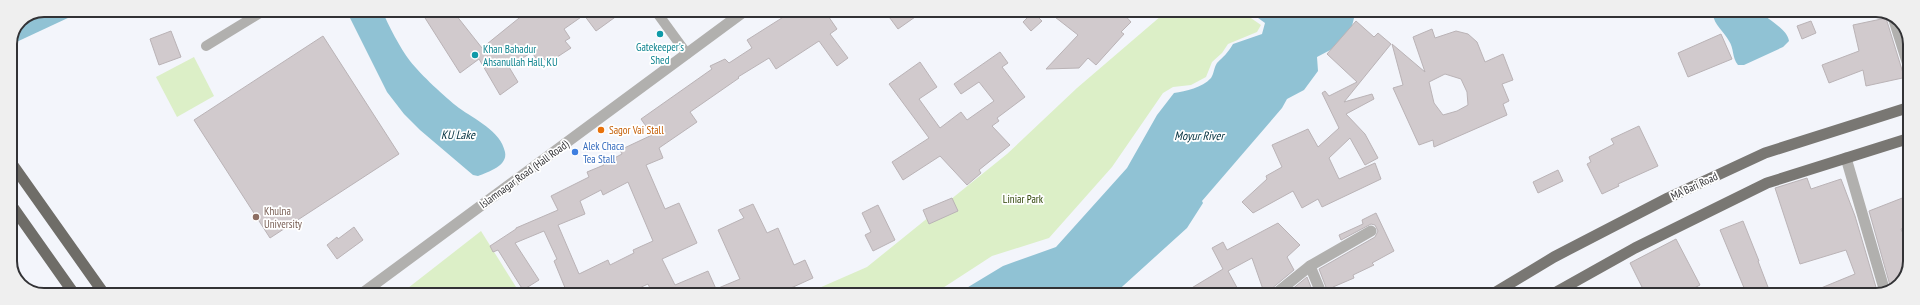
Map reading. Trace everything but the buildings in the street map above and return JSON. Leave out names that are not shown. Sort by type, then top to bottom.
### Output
[{"type":"highway","points":[[17,171],[100,288]]},
{"type":"highway","points":[[17,213],[70,288]]},
{"type":"main road","name":"MA Bari Road","points":[[1503,288],[1554,257],[1668,198],[1766,153],[1903,109]]},
{"type":"main road","points":[[1564,288],[1635,248],[1767,183],[1903,140]]},
{"type":"street","name":"Islamnagar Road (Hall Road)","points":[[369,288],[737,17]]},
{"type":"street","points":[[1896,26],[1903,49]]},
{"type":"street","points":[[1846,158],[1884,287]]},
{"type":"street","points":[[1283,288],[1310,266],[1371,231]]},
{"type":"street","points":[[1310,266],[1319,288]]},
{"type":"lane","points":[[206,46],[254,17]]},
{"type":"lane","points":[[660,17],[687,54]]},
{"type":"green space","name":"Liniar Park","points":[[1160,17],[1249,17],[1261,25],[1257,32],[1228,44],[1222,53],[1212,62],[1206,77],[1191,85],[1173,87],[1163,93],[1112,167],[1049,238],[992,256],[943,288],[819,288],[867,267],[1007,154],[1077,88]]},
{"type":"green space","points":[[194,57],[214,96],[177,117],[156,77]]},
{"type":"green space","points":[[481,231],[517,288],[408,288]]},
{"type":"water","points":[[44,17],[70,17],[18,42],[22,29],[34,19]]},
{"type":"water","name":"KU Lake","points":[[350,17],[385,17],[398,43],[415,67],[433,86],[459,108],[486,126],[498,138],[505,152],[503,161],[492,170],[478,176],[473,175],[420,130],[404,114],[387,92]]},
{"type":"water","name":"Moyur River","points":[[1257,17],[1354,17],[1351,30],[1336,47],[1317,57],[1318,71],[1304,90],[1287,99],[1282,108],[1202,201],[1203,203],[1187,228],[1121,288],[967,288],[1003,266],[1056,247],[1127,168],[1157,115],[1174,93],[1199,87],[1211,78],[1215,66],[1233,44],[1262,34],[1265,23]]},
{"type":"water","points":[[1767,17],[1785,32],[1789,41],[1783,47],[1744,65],[1738,65],[1731,44],[1714,18]]},
{"type":"place","name":"Gatekeeper's Shed","points":[[660,34]]},
{"type":"place","name":"Khan Bahadur Ahsanullah Hall, KU","points":[[475,55]]},
{"type":"place","name":"Sagor Vai Stall","points":[[601,130]]},
{"type":"place","name":"Alek Chaca Tea Stall","points":[[575,152]]},
{"type":"place","name":"Khulna University","points":[[256,217]]}]
